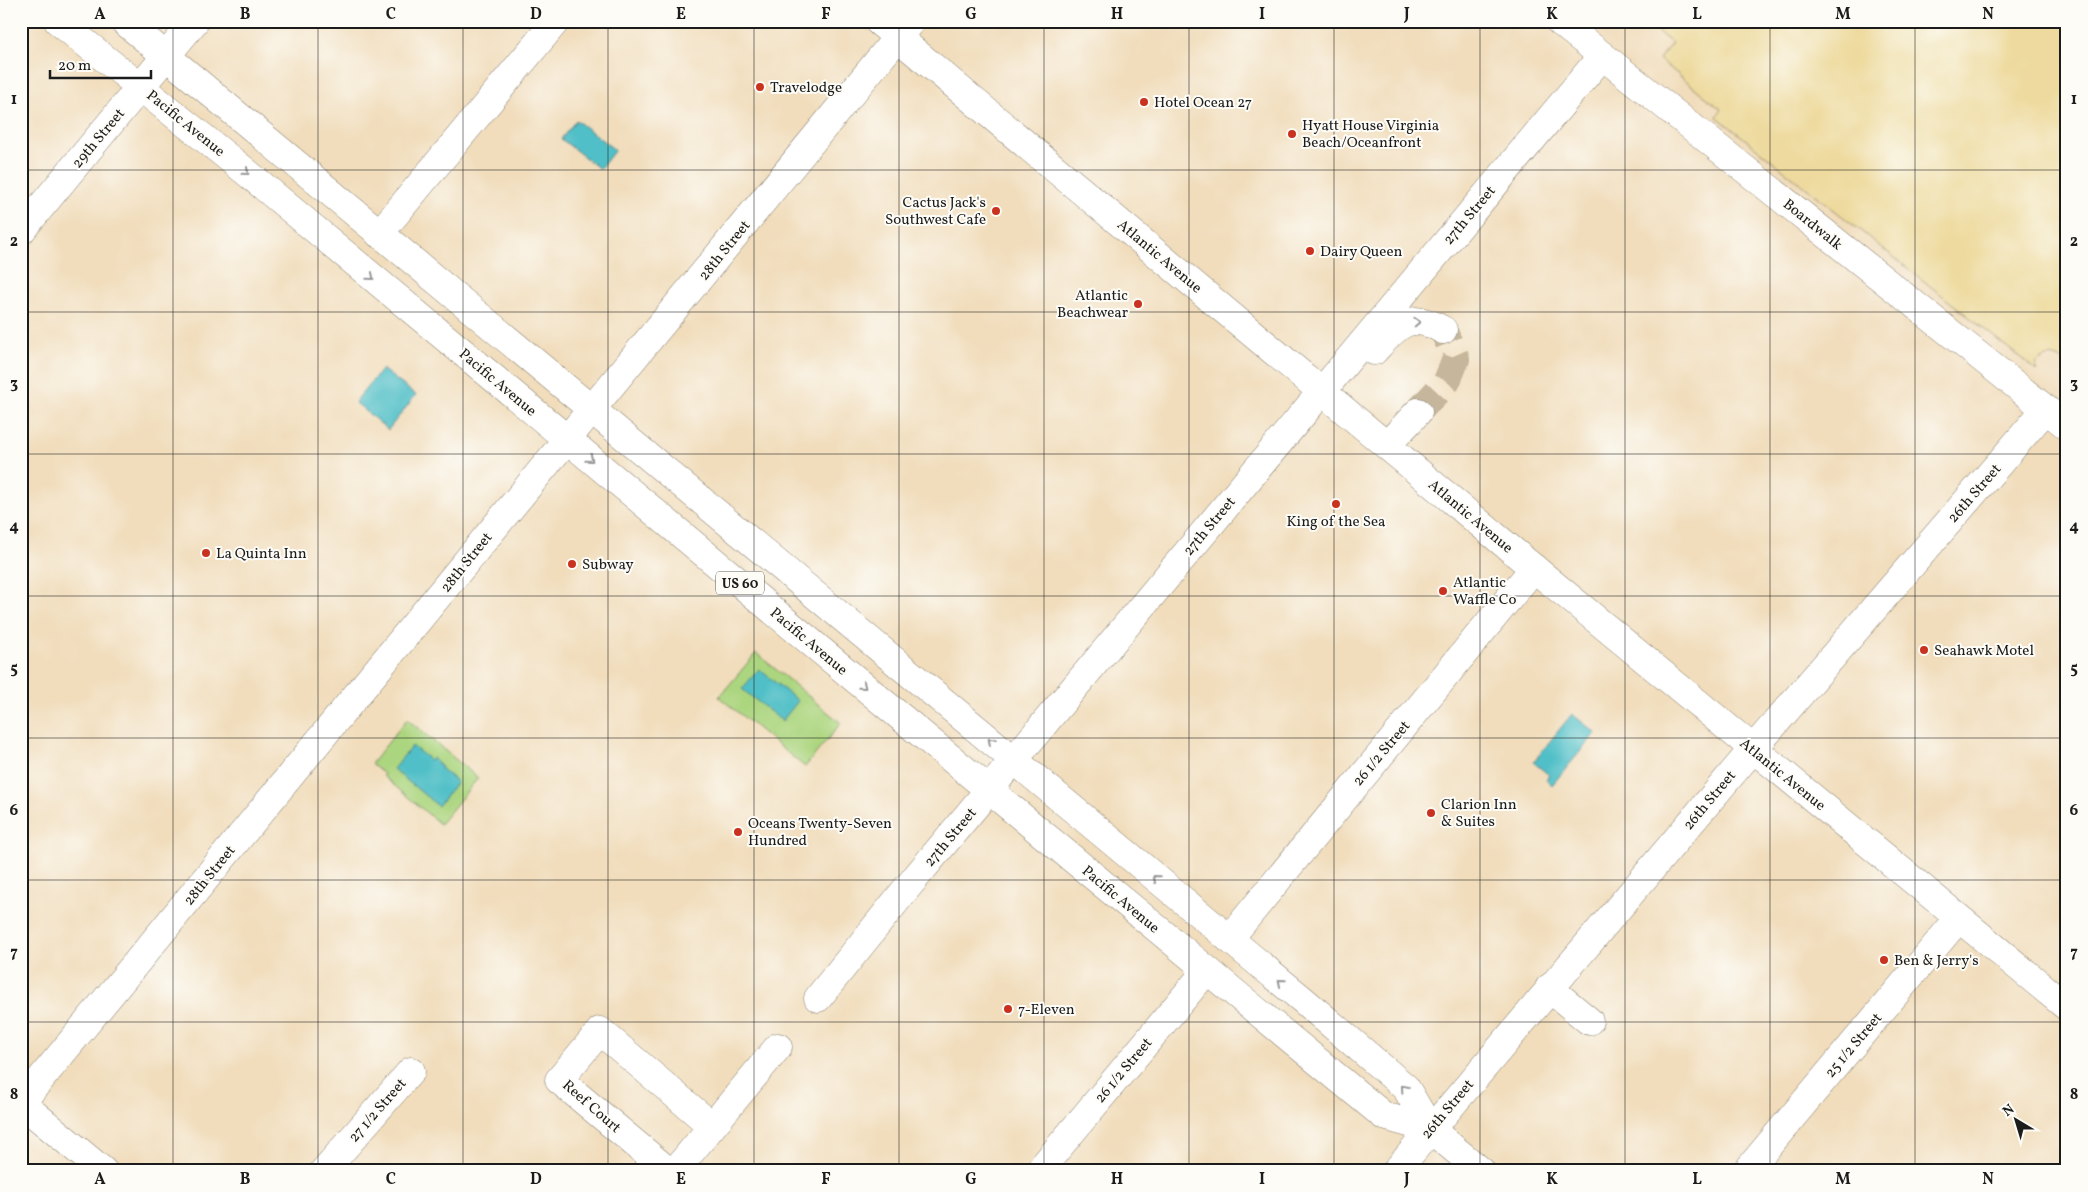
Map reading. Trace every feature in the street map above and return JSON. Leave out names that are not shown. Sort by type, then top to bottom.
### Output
[{"type":"main road","name":"Pacific Avenue","points":[[58,21],[141,86],[1384,1116],[1430,1130],[1482,1171]]},
{"type":"main road","name":"Pacific Avenue","points":[[124,21],[1406,1088],[1430,1130]]},
{"type":"main road","name":"29th Street","points":[[21,231],[195,21]]},
{"type":"main road","points":[[379,234],[556,21]]},
{"type":"main road","name":"Boardwalk","points":[[1559,21],[2057,418]]},
{"type":"main road","name":"Atlantic Avenue","points":[[895,27],[1387,446],[2067,1007]]},
{"type":"main road","name":"28th Street","points":[[21,1103],[567,440],[895,27]]},
{"type":"main road","name":"27th Street","points":[[818,998],[1015,761],[1327,395],[1602,56]]},
{"type":"main road","points":[[1327,395],[1396,327],[1413,321],[1429,322],[1443,330]]},
{"type":"main road","points":[[1387,446],[1418,412]]},
{"type":"main road","name":"26th Street","points":[[1396,1171],[1549,988],[1849,638],[2057,418]]},
{"type":"main road","name":"26 1/2 Street","points":[[1229,939],[1534,568]]},
{"type":"main road","name":"25 1/2 Street","points":[[1751,1161],[1958,919]]},
{"type":"main road","name":"26 1/2 Street","points":[[1039,1171],[1207,970]]},
{"type":"main road","points":[[1549,988],[1589,1020]]},
{"type":"main road","name":"Reef Court","points":[[668,1171],[559,1080],[600,1031],[712,1126]]},
{"type":"main road","points":[[675,1171],[778,1046]]},
{"type":"main road","name":"27 1/2 Street","points":[[324,1171],[411,1072]]},
{"type":"main road","points":[[21,1103],[103,1171]]},
{"type":"green space","points":[[756,653],[841,723],[805,767],[719,697]]},
{"type":"green space","points":[[407,719],[478,778],[440,824],[371,764]]},
{"type":"sand","points":[[1644,21],[2067,21],[2067,374],[2064,363],[2054,357],[2042,359],[2036,364],[2037,371],[1716,116],[1722,110],[1659,59],[1672,43]]},
{"type":"water","points":[[576,120],[615,150],[600,169],[561,139]]},
{"type":"water","points":[[382,369],[416,395],[388,430],[355,402]]},
{"type":"water","points":[[759,669],[798,701],[782,721],[742,689]]},
{"type":"water","points":[[1572,714],[1596,733],[1552,785],[1546,779],[1549,775],[1533,762]]},
{"type":"water","points":[[412,746],[430,760],[432,758],[442,767],[440,768],[457,782],[438,806],[393,769]]},
{"type":"tunnel","points":[[1418,412],[1447,381],[1456,359],[1443,330]]},
{"type":"place","name":"Travelodge","points":[[760,87]]},
{"type":"place","name":"Hotel Ocean 27","points":[[1144,102]]},
{"type":"place","name":"Hyatt House Virginia Beach/Oceanfront","points":[[1292,134]]},
{"type":"place","name":"Cactus Jack's Southwest Cafe","points":[[996,211]]},
{"type":"place","name":"Dairy Queen","points":[[1310,251]]},
{"type":"place","name":"Atlantic Beachwear","points":[[1138,304]]},
{"type":"place","name":"King of the Sea","points":[[1336,504]]},
{"type":"place","name":"La Quinta Inn","points":[[206,553]]},
{"type":"place","name":"Subway","points":[[572,564]]},
{"type":"place","name":"Atlantic Waffle Co","points":[[1443,591]]},
{"type":"place","name":"Seahawk Motel","points":[[1924,650]]},
{"type":"place","name":"Clarion Inn & Suites","points":[[1431,813]]},
{"type":"place","name":"Oceans Twenty-Seven Hundred","points":[[738,832]]},
{"type":"place","name":"Ben & Jerry's","points":[[1884,960]]},
{"type":"place","name":"7-Eleven","points":[[1008,1009]]}]
